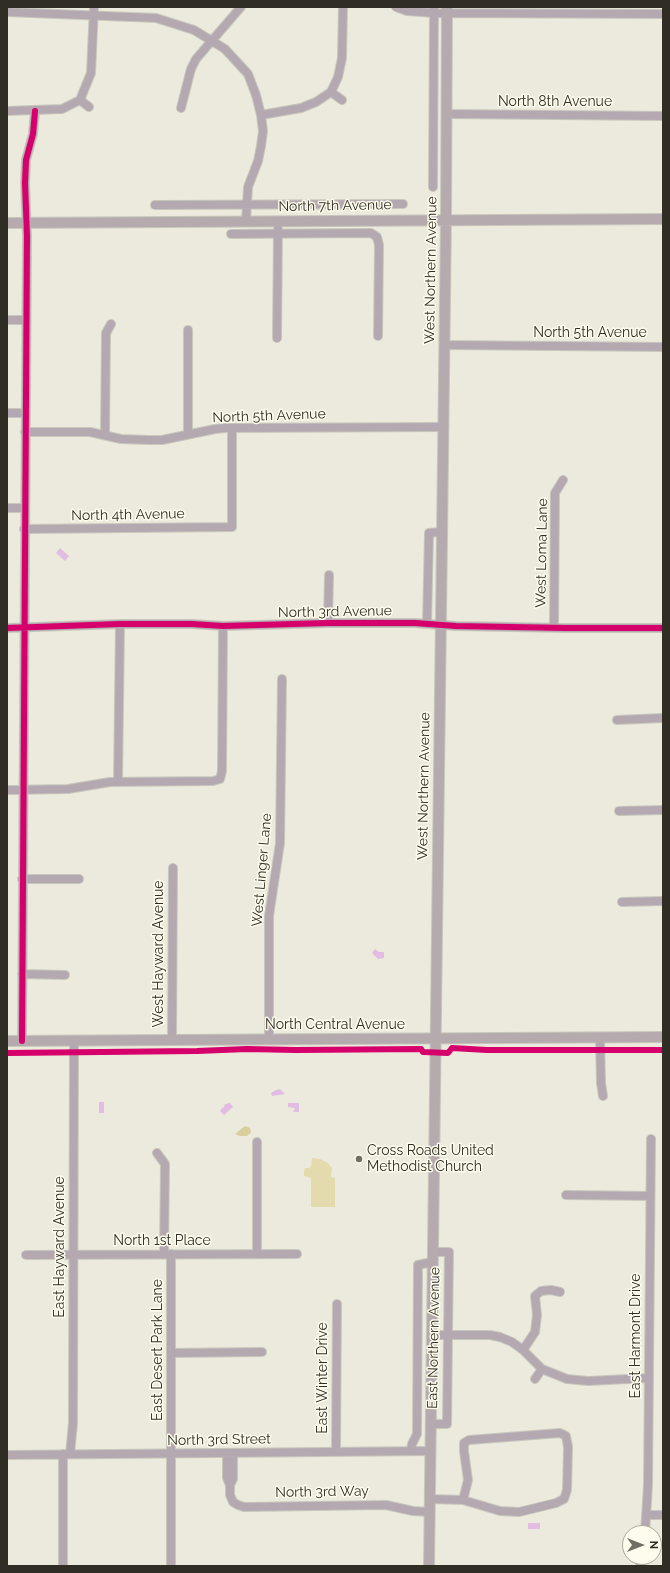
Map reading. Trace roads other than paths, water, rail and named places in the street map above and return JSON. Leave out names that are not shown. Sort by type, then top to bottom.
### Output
[{"type":"main road","name":"West Northern Avenue","points":[[435,1039],[446,219],[447,10]]},
{"type":"main road","name":"North 7th Avenue","points":[[7,223],[446,219],[663,219]]},
{"type":"main road","name":"North Central Avenue","points":[[7,1042],[74,1040],[663,1037]]},
{"type":"main road","name":"East Northern Avenue","points":[[429,1566],[435,1039]]},
{"type":"street","points":[[7,111],[62,109],[80,100],[91,73],[94,7]]},
{"type":"street","points":[[181,108],[191,69],[196,59],[241,7]]},
{"type":"street","points":[[261,115],[301,108],[316,102],[331,92],[338,77],[342,58],[343,7]]},
{"type":"street","points":[[396,7],[407,11],[447,10],[663,14]]},
{"type":"street","name":"West Northern Avenue","points":[[433,187],[434,10]]},
{"type":"street","points":[[7,12],[156,18],[167,20],[194,30],[225,49],[248,74],[256,95],[263,131],[258,160],[248,188],[246,221]]},
{"type":"street","points":[[331,92],[342,100]]},
{"type":"street","points":[[80,100],[89,107]]},
{"type":"street","points":[[22,1041],[26,320],[25,183],[26,160],[32,134],[35,111]]},
{"type":"street","name":"North 8th Avenue","points":[[447,114],[663,116]]},
{"type":"street","name":"North 7th Avenue","points":[[155,206],[246,204],[403,204]]},
{"type":"street","points":[[277,338],[278,221]]},
{"type":"street","points":[[231,234],[371,233],[377,237],[379,245],[378,336]]},
{"type":"street","points":[[7,320],[26,320]]},
{"type":"street","points":[[105,434],[106,333],[111,324]]},
{"type":"street","points":[[188,330],[188,434]]},
{"type":"street","name":"North 5th Avenue","points":[[444,345],[663,347]]},
{"type":"street","points":[[7,413],[25,413]]},
{"type":"street","name":"North 5th Avenue","points":[[25,432],[80,431],[105,434],[121,439],[162,440],[215,429],[232,428],[443,427]]},
{"type":"street","name":"North 4th Avenue","points":[[24,529],[232,527],[232,428]]},
{"type":"street","name":"West Loma Lane","points":[[554,628],[555,493],[563,480]]},
{"type":"street","points":[[7,508],[24,508]]},
{"type":"street","points":[[427,624],[429,533],[441,532]]},
{"type":"street","points":[[328,623],[329,575]]},
{"type":"street","name":"North 3rd Avenue","points":[[7,628],[120,624],[192,624],[223,626],[328,623],[554,628],[663,628]]},
{"type":"street","points":[[118,781],[120,624]]},
{"type":"street","points":[[7,790],[68,789],[97,783],[118,781],[213,781],[220,779],[222,771],[223,626]]},
{"type":"street","name":"West Linger Lane","points":[[268,1039],[269,916],[280,838],[282,679]]},
{"type":"street","points":[[617,720],[663,718]]},
{"type":"street","points":[[619,811],[663,810]]},
{"type":"street","name":"West Hayward Avenue","points":[[172,1040],[173,868]]},
{"type":"street","points":[[22,879],[79,879]]},
{"type":"street","points":[[622,902],[663,901]]},
{"type":"street","points":[[22,974],[65,974]]},
{"type":"street","points":[[600,1038],[601,1083],[603,1096]]},
{"type":"street","name":"East Hayward Avenue","points":[[63,1566],[67,1454],[73,1423],[74,1040]]},
{"type":"street","name":"East Harmont Drive","points":[[646,1525],[651,1139]]},
{"type":"street","points":[[257,1142],[257,1254]]},
{"type":"street","name":"East Desert Park Lane","points":[[158,1153],[165,1164],[168,1254],[171,1353],[171,1566]]},
{"type":"street","points":[[566,1195],[650,1196]]},
{"type":"street","name":"East Northern Avenue","points":[[411,1451],[412,1444],[417,1434],[418,1265],[432,1257],[449,1252],[447,1424],[431,1424]]},
{"type":"street","name":"North 1st Place","points":[[26,1255],[297,1254]]},
{"type":"street","points":[[524,1350],[535,1332],[537,1314],[535,1296],[541,1291],[551,1290],[560,1292]]},
{"type":"street","name":"East Winter Drive","points":[[336,1452],[337,1304]]},
{"type":"street","points":[[431,1335],[490,1335],[512,1342],[524,1350],[542,1369],[553,1375],[567,1379],[588,1381],[648,1378]]},
{"type":"street","points":[[171,1353],[262,1352]]},
{"type":"street","points":[[535,1379],[542,1369]]},
{"type":"street","points":[[430,1499],[464,1500],[500,1511],[519,1512],[556,1503],[564,1499],[567,1490],[568,1447],[566,1436],[560,1433],[469,1440],[464,1443],[468,1480],[464,1500]]},
{"type":"street","name":"North 3rd Street","points":[[7,1455],[430,1451]]},
{"type":"street","name":"North 3rd Way","points":[[230,1453],[234,1479],[230,1485],[230,1495],[233,1502],[244,1507],[386,1505],[413,1511],[429,1512]]},
{"type":"street","points":[[647,1515],[663,1515]]},
{"type":"place","name":"Cross Roads United Methodist Church","points":[[359,1159]]}]
